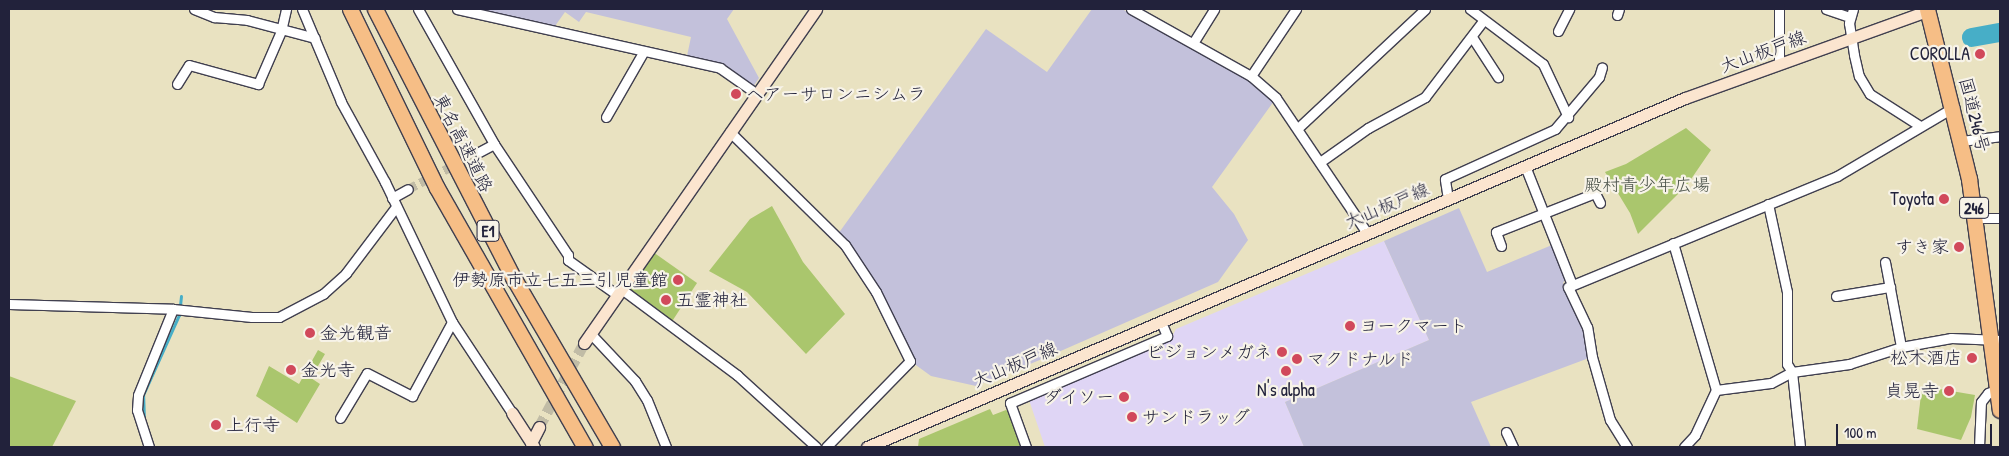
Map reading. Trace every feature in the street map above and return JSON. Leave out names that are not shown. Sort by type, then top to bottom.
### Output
[{"type":"highway","name":"E1","points":[[350,9],[442,196],[585,447]]},
{"type":"highway","name":"東名高速道路","points":[[375,9],[495,245],[612,447]]},
{"type":"highway","name":"国道246号","points":[[1927,10],[1954,107],[1976,218],[1996,339],[2000,410]]},
{"type":"main road","points":[[587,338],[816,9]]},
{"type":"main road","name":"大山板戸線","points":[[866,447],[1685,98],[1852,39],[1927,10]]},
{"type":"main road","points":[[512,413],[531,446]]},
{"type":"main road","points":[[531,446],[540,427]]},
{"type":"street","points":[[194,9],[214,17],[239,18],[282,31],[315,38]]},
{"type":"street","points":[[177,84],[189,65],[258,84],[282,31],[286,9]]},
{"type":"street","points":[[302,9],[359,138],[392,198],[452,322],[512,413]]},
{"type":"street","points":[[418,9],[494,144],[568,255],[568,260],[618,291],[737,376],[816,447]]},
{"type":"street","points":[[457,9],[720,68],[757,94]]},
{"type":"street","points":[[1131,9],[1250,76],[1276,98],[1367,233]]},
{"type":"street","points":[[1193,43],[1214,9]]},
{"type":"street","points":[[1250,76],[1296,9]]},
{"type":"street","points":[[1298,128],[1425,9]]},
{"type":"street","points":[[1470,9],[1543,64],[1568,116]]},
{"type":"street","points":[[1558,30],[1567,21],[1569,9]]},
{"type":"street","points":[[1779,9],[1779,64]]},
{"type":"street","points":[[1826,9],[1851,13],[1852,39],[1859,76],[1870,94],[1920,126]]},
{"type":"street","points":[[1320,162],[1368,128],[1425,97],[1484,21]]},
{"type":"street","points":[[1472,37],[1498,77]]},
{"type":"street","points":[[606,118],[644,51]]},
{"type":"street","points":[[1448,199],[1444,179],[1543,136],[1568,116],[1599,77],[1602,66]]},
{"type":"street","points":[[1628,447],[1610,420],[1592,357],[1587,327],[1568,286],[1837,176],[1954,107]]},
{"type":"street","points":[[730,132],[845,245],[876,292],[910,361],[826,447]]},
{"type":"street","points":[[1961,140],[2000,136]]},
{"type":"street","points":[[479,152],[494,144]]},
{"type":"street","points":[[1525,166],[1572,285]]},
{"type":"street","points":[[392,198],[408,189]]},
{"type":"street","points":[[1496,232],[1544,213],[1593,190],[1600,203]]},
{"type":"street","points":[[1768,204],[1787,292],[1788,364],[1792,372],[1800,447]]},
{"type":"street","points":[[9,304],[178,309],[265,318],[296,309],[323,294],[346,273],[396,207]]},
{"type":"street","points":[[1976,218],[2000,218]]},
{"type":"street","points":[[1491,223],[1501,246]]},
{"type":"street","points":[[1673,243],[1716,390],[1695,435],[1684,447]]},
{"type":"street","points":[[1885,262],[1901,347]]},
{"type":"street","points":[[1836,296],[1890,287]]},
{"type":"street","points":[[149,447],[137,410],[138,394],[178,309]]},
{"type":"street","points":[[340,418],[367,373],[412,396],[452,322]]},
{"type":"street","points":[[1026,447],[1010,403],[1167,336],[1161,322]]},
{"type":"street","points":[[587,338],[635,381],[658,424],[666,447]]},
{"type":"street","points":[[1716,390],[1771,383],[1792,372],[1849,364],[1901,347],[1951,338],[1996,339]]},
{"type":"street","points":[[1979,447],[1981,402],[1988,394],[1998,389]]},
{"type":"street","points":[[1506,432],[1513,447]]},
{"type":"shaded area","points":[[470,9],[734,9],[727,19],[759,78],[753,87],[687,56],[691,37],[586,12],[579,22],[565,12],[555,26]]},
{"type":"shaded area","points":[[1092,9],[1122,9],[1248,78],[1274,101],[1212,187],[1234,214],[1248,240],[1218,282],[1047,357],[976,386],[931,376],[913,363],[838,234],[986,29],[1047,72]]},
{"type":"shaded area","points":[[1459,208],[1487,272],[1552,245],[1566,278],[1563,283],[1567,295],[1583,327],[1589,358],[1471,402],[1491,447],[1304,447],[1285,402],[1429,340],[1384,241]]},
{"type":"shaded area","points":[[1384,241],[1429,340],[1285,402],[1304,447],[1045,447],[1029,400],[1171,339],[1176,329]]},
{"type":"green space","name":"殿村青少年広場","points":[[1686,128],[1711,150],[1687,185],[1638,234],[1630,213],[1605,172],[1626,164]]},
{"type":"green space","points":[[772,206],[803,262],[845,314],[806,354],[747,292],[709,271],[750,219]]},
{"type":"green space","points":[[653,252],[697,283],[671,323],[628,291]]},
{"type":"green space","points":[[318,350],[325,354],[311,378],[320,384],[297,423],[256,396],[269,366],[299,384]]},
{"type":"green space","points":[[9,376],[76,401],[52,447],[9,447]]},
{"type":"green space","points":[[1922,386],[1975,395],[1971,417],[1961,440],[1917,429]]},
{"type":"green space","points":[[990,409],[993,415],[1006,410],[1010,412],[1022,447],[918,447],[919,439]]},
{"type":"waterway","points":[[1971,37],[2000,32]]},
{"type":"waterway","points":[[144,420],[143,395],[179,315],[181,296]]},
{"type":"tunnel","points":[[408,189],[479,152]]},
{"type":"tunnel","points":[[539,427],[584,343]]},
{"type":"place","name":"COROLLA","points":[[1980,54]]},
{"type":"place","name":"ヘアーサロンニシムラ","points":[[736,94]]},
{"type":"place","name":"Toyota","points":[[1944,199]]},
{"type":"place","name":"すき家","points":[[1959,247]]},
{"type":"place","name":"伊勢原市立七五三引児童館","points":[[678,280]]},
{"type":"place","name":"五霊神社","points":[[666,300]]},
{"type":"place","name":"ヨークマート","points":[[1350,326]]},
{"type":"place","name":"金光観音","points":[[310,333]]},
{"type":"place","name":"ビジョンメガネ","points":[[1282,352]]},
{"type":"place","name":"松木酒店","points":[[1972,358]]},
{"type":"place","name":"マクドナルド","points":[[1297,359]]},
{"type":"place","name":"金光寺","points":[[291,370]]},
{"type":"place","name":"N's alpha","points":[[1286,371]]},
{"type":"place","name":"貞晃寺","points":[[1949,391]]},
{"type":"place","name":"ダイソー","points":[[1124,397]]},
{"type":"place","name":"サンドラッグ","points":[[1132,417]]},
{"type":"place","name":"上行寺","points":[[216,425]]}]
